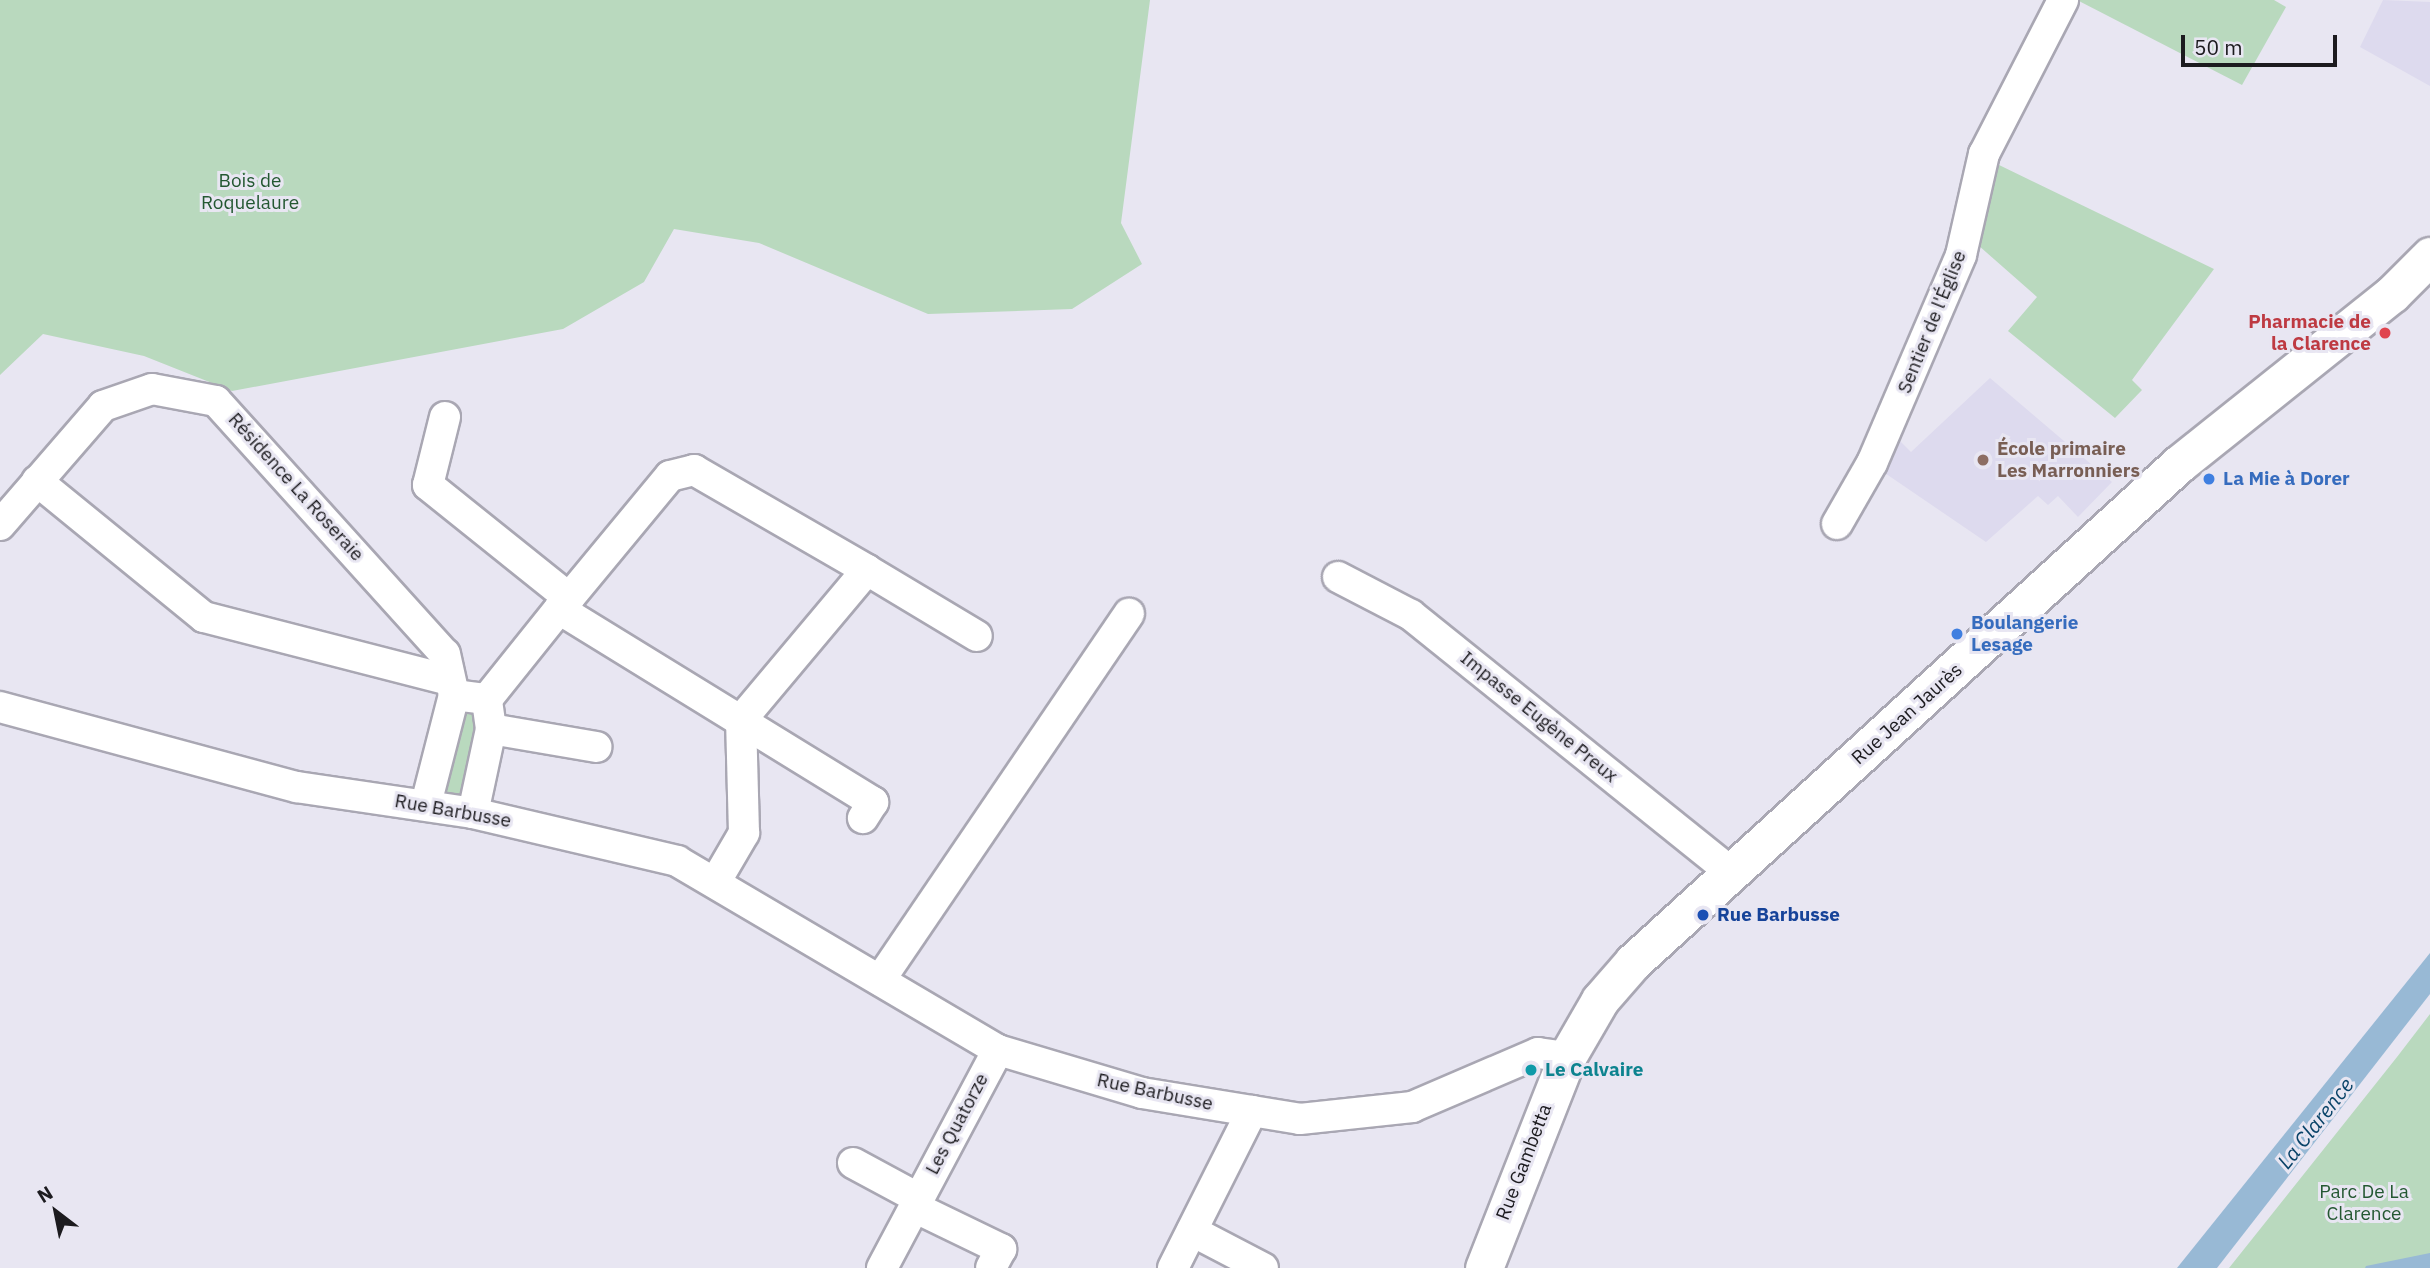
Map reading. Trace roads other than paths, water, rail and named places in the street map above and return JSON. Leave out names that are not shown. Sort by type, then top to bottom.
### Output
[{"type":"main road","name":"Rue Jean Jaurès","points":[[1567,1056],[1600,1000],[1633,962],[2210,438],[2392,294],[2430,256]]},
{"type":"main road","name":"Rue Gambetta","points":[[1484,1268],[1567,1056]]},
{"type":"street","name":"Sentier de l'Église","points":[[1837,524],[1872,463],[1961,256],[1984,155],[2063,0]]},
{"type":"street","name":"Résidence La Roseraie","points":[[0,526],[103,406],[152,389],[216,401],[445,654],[452,687]]},
{"type":"street","points":[[444,417],[428,485],[564,604],[741,720],[873,802],[863,818]]},
{"type":"street","points":[[473,813],[491,729],[487,699],[670,476],[694,470],[977,636]]},
{"type":"street","points":[[37,481],[204,617],[487,699]]},
{"type":"street","points":[[716,881],[744,833],[741,720],[867,570]]},
{"type":"street","name":"Impasse Eugène Preux","points":[[1338,577],[1410,615],[1731,872]]},
{"type":"street","points":[[880,980],[1129,614]]},
{"type":"street","points":[[426,804],[452,687]]},
{"type":"street","name":"Rue Barbusse","points":[[0,707],[297,787],[426,804],[634,847],[716,881],[998,1050],[1142,1093],[1300,1119],[1412,1107],[1538,1053],[1567,1056]]},
{"type":"street","points":[[491,729],[596,747]]},
{"type":"street","name":"Les Quatorze","points":[[882,1268],[998,1050]]},
{"type":"street","points":[[1173,1268],[1252,1111]]},
{"type":"street","name":"Les Quatorze","points":[[853,1163],[1001,1249],[991,1268]]},
{"type":"street","points":[[1192,1231],[1263,1268]]},
{"type":"water","name":"La Clarence","points":[[2430,953],[2430,994],[2217,1268],[2177,1268]]},
{"type":"water","points":[[2430,1253],[2430,1268],[2365,1268],[2366,1266]]},
{"type":"place","name":"Pharmacie de la Clarence","points":[[2385,333]]},
{"type":"place","name":"École primaire Les Marronniers","points":[[1983,460]]},
{"type":"place","name":"La Mie à Dorer","points":[[2209,479]]},
{"type":"place","name":"Boulangerie Lesage","points":[[1957,634]]},
{"type":"place","name":"Rue Barbusse","points":[[1703,915]]},
{"type":"place","name":"Le Calvaire","points":[[1531,1070]]},
{"type":"park label","name":"Bois de Roquelaure","points":[[250,192]]},
{"type":"park label","name":"Parc De La Clarence","points":[[2364,1203]]}]
